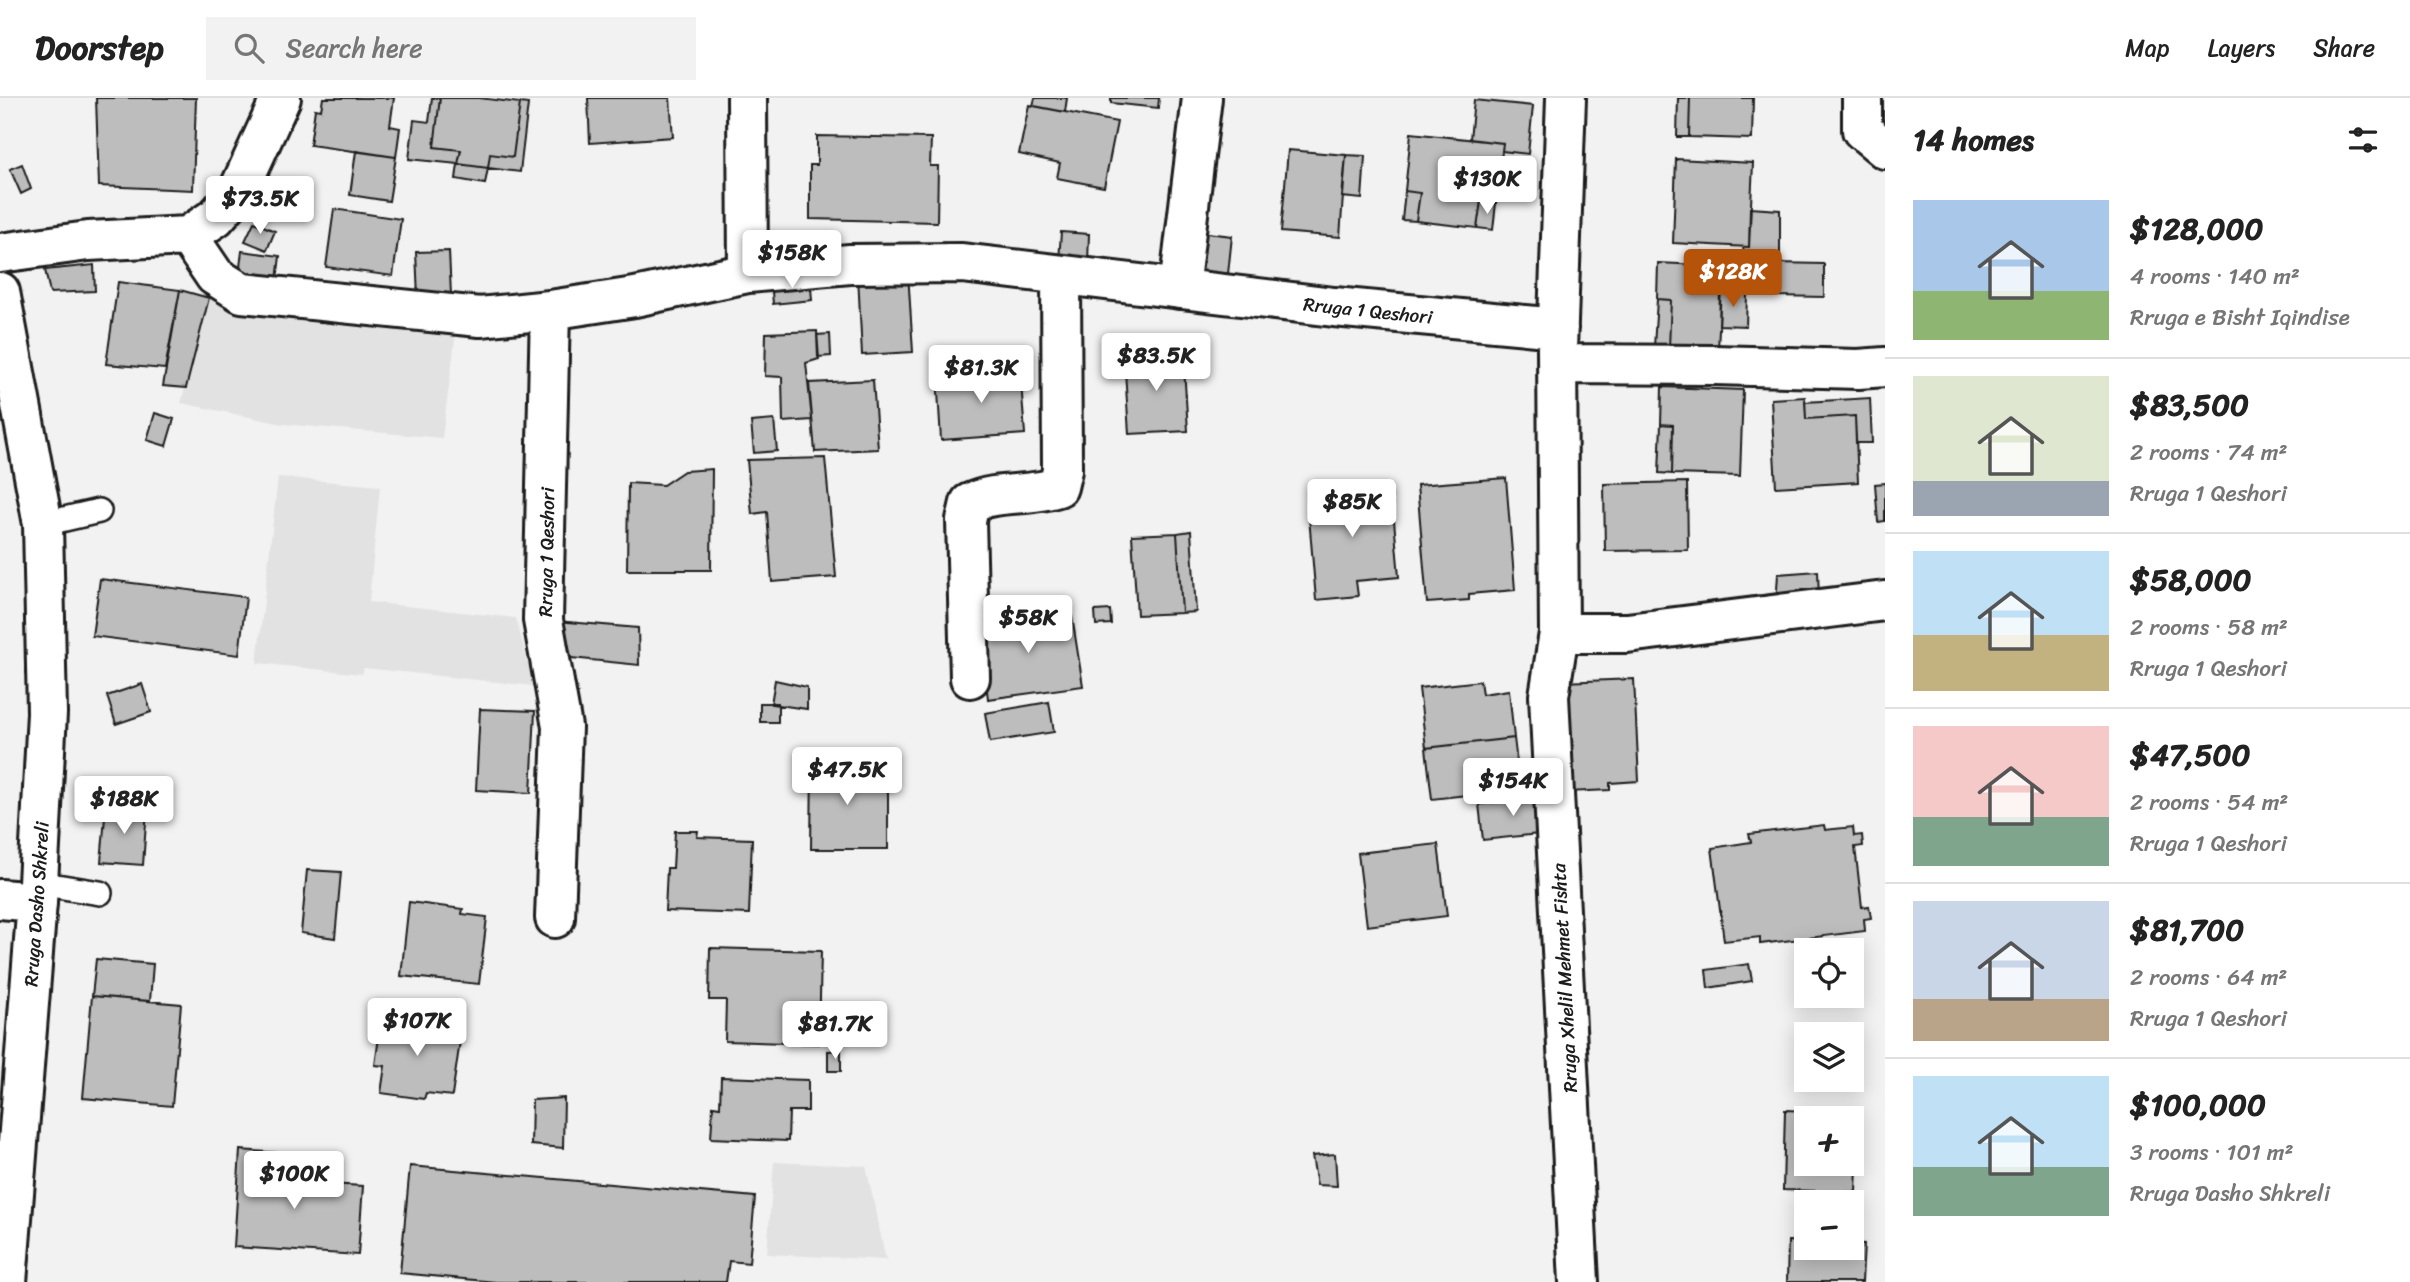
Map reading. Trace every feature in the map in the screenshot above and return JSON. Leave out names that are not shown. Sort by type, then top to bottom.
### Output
[{"type":"street","points":[[0,253],[88,241],[188,236],[216,217],[238,192],[281,98]]},
{"type":"street","points":[[747,98],[748,274]]},
{"type":"street","points":[[1179,289],[1202,98]]},
{"type":"street","name":"Rruga Xhelil Mehmet Fishta","points":[[1566,98],[1558,346],[1559,633],[1549,696],[1579,1282]]},
{"type":"street","points":[[1862,98],[1862,130],[1885,149]]},
{"type":"street","name":"Rruga 1 Qeshori","points":[[188,236],[215,276],[242,293],[480,317],[635,297],[748,274],[850,264],[961,263],[1179,289],[1558,346],[1714,365],[1857,369],[1885,367]]},
{"type":"street","points":[[970,678],[966,520],[970,503],[985,496],[1044,492],[1058,487],[1062,470],[1060,275]]},
{"type":"street","name":"Rruga Dasho Shkreli","points":[[0,292],[43,524],[47,713],[25,895],[7,1282]]},
{"type":"street","name":"Rruga 1 Qeshori","points":[[550,310],[543,620],[562,727],[555,918]]},
{"type":"street","points":[[1559,633],[1627,633],[1885,601]]},
{"type":"lane","points":[[43,524],[99,511]]},
{"type":"lane","points":[[25,895],[100,893]]},
{"type":"shaded area","points":[[209,298],[294,312],[294,318],[456,333],[442,438],[283,424],[181,403]]},
{"type":"shaded area","points":[[278,477],[380,486],[369,602],[516,618],[534,686],[364,668],[362,674],[257,663]]},
{"type":"shaded area","points":[[774,1162],[866,1166],[886,1260],[767,1254]]},
{"type":"building","points":[[96,98],[196,98],[193,190],[99,186]]},
{"type":"building","points":[[323,98],[394,98],[390,126],[400,128],[396,157],[310,145],[315,109],[321,110]]},
{"type":"building","points":[[432,98],[440,98],[434,147],[461,150],[458,164],[409,159],[414,120],[429,122]]},
{"type":"building","points":[[440,98],[479,98],[520,103],[513,157],[490,154],[488,168],[458,164],[461,150],[434,147]]},
{"type":"building","points":[[588,98],[670,98],[673,137],[590,143]]},
{"type":"building","points":[[1035,98],[1067,98],[1065,112],[1033,106]]},
{"type":"building","points":[[1111,98],[1159,98],[1158,108],[1111,103]]},
{"type":"building","points":[[1678,98],[1690,98],[1689,137],[1677,137]]},
{"type":"building","points":[[1690,98],[1753,98],[1752,139],[1689,137]]},
{"type":"building","points":[[1474,100],[1533,106],[1528,154],[1502,151],[1503,143],[1470,139]]},
{"type":"building","points":[[520,103],[528,104],[520,172],[488,168],[490,154],[513,157]]},
{"type":"building","points":[[1029,105],[1117,122],[1104,187],[1057,178],[1060,163],[1019,154]]},
{"type":"building","points":[[1411,133],[1503,143],[1496,203],[1481,201],[1477,228],[1416,221],[1420,193],[1405,191]]},
{"type":"building","points":[[817,136],[931,138],[930,166],[938,166],[937,222],[810,219],[810,165],[817,165]]},
{"type":"building","points":[[1288,150],[1346,155],[1340,237],[1281,232]]},
{"type":"building","points":[[356,151],[396,157],[389,201],[350,195]]},
{"type":"building","points":[[1346,155],[1365,156],[1362,199],[1342,197]]},
{"type":"building","points":[[1676,159],[1753,163],[1749,247],[1673,243]]},
{"type":"building","points":[[22,164],[31,189],[21,194],[10,169]]},
{"type":"building","points":[[458,164],[488,168],[485,184],[456,179]]},
{"type":"building","points":[[1405,191],[1420,193],[1416,221],[1402,220]]},
{"type":"building","points":[[1481,201],[1496,203],[1493,230],[1477,228]]},
{"type":"building","points":[[1750,208],[1780,210],[1780,257],[1745,259],[1743,247],[1749,247]]},
{"type":"building","points":[[334,209],[401,219],[393,276],[326,267]]},
{"type":"building","points":[[254,222],[275,231],[267,250],[245,241]]},
{"type":"building","points":[[1190,231],[1232,236],[1228,274],[1186,270]]},
{"type":"building","points":[[1061,232],[1089,234],[1088,263],[1059,261]]},
{"type":"building","points":[[242,251],[280,256],[277,280],[239,275]]},
{"type":"building","points":[[449,251],[451,295],[418,297],[416,252]]},
{"type":"building","points":[[1658,263],[1722,266],[1718,350],[1669,348],[1671,300],[1657,299]]},
{"type":"building","points":[[1776,263],[1824,264],[1824,297],[1775,296]]},
{"type":"building","points":[[94,265],[95,291],[50,293],[45,270]]},
{"type":"building","points":[[908,272],[913,352],[862,355],[858,275]]},
{"type":"building","points":[[810,275],[812,300],[773,304],[771,279]]},
{"type":"building","points":[[118,282],[180,290],[165,369],[106,364]]},
{"type":"building","points":[[180,290],[209,298],[186,388],[163,386]]},
{"type":"building","points":[[1720,292],[1747,294],[1746,326],[1719,325]]},
{"type":"building","points":[[1657,299],[1671,300],[1669,348],[1654,347]]},
{"type":"building","points":[[817,331],[819,359],[806,363],[812,420],[783,422],[782,377],[765,376],[766,333]]},
{"type":"building","points":[[830,334],[831,356],[818,357],[817,335]]},
{"type":"building","points":[[1183,351],[1188,431],[1129,434],[1124,355]]},
{"type":"building","points":[[1020,369],[1025,434],[941,440],[937,375]]},
{"type":"building","points":[[873,380],[878,449],[815,452],[809,383]]},
{"type":"building","points":[[1662,387],[1743,390],[1740,476],[1672,474],[1673,425],[1661,424]]},
{"type":"building","points":[[1805,397],[1806,419],[1855,416],[1858,482],[1776,487],[1771,399]]},
{"type":"building","points":[[1870,398],[1872,443],[1856,443],[1855,416],[1806,419],[1805,402]]},
{"type":"building","points":[[155,413],[174,419],[166,446],[147,440]]},
{"type":"building","points":[[774,420],[777,451],[754,453],[751,422]]},
{"type":"building","points":[[1661,424],[1673,425],[1672,474],[1659,473]]},
{"type":"building","points":[[825,458],[836,577],[772,582],[767,512],[752,514],[747,460]]},
{"type":"building","points":[[712,469],[711,570],[627,570],[628,483],[663,485],[684,471]]},
{"type":"building","points":[[1506,478],[1515,590],[1469,594],[1469,600],[1427,603],[1417,485]]},
{"type":"building","points":[[1687,482],[1688,550],[1605,551],[1604,484]]},
{"type":"building","points":[[1885,483],[1885,521],[1878,522],[1875,484]]},
{"type":"building","points":[[1391,486],[1399,577],[1356,581],[1358,596],[1316,600],[1307,493]]},
{"type":"building","points":[[1191,531],[1196,612],[1182,613],[1177,533]]},
{"type":"building","points":[[1177,533],[1182,613],[1137,615],[1132,535]]},
{"type":"building","points":[[1818,571],[1819,599],[1776,605],[1778,574]]},
{"type":"building","points":[[100,579],[246,597],[239,655],[92,636]]},
{"type":"building","points":[[1001,608],[1005,624],[1072,616],[1083,686],[988,699],[978,612]]},
{"type":"building","points":[[1110,610],[1111,624],[1096,625],[1095,611]]},
{"type":"building","points":[[544,620],[638,628],[639,665],[552,656]]},
{"type":"building","points":[[1634,679],[1639,781],[1610,783],[1610,790],[1567,792],[1562,682]]},
{"type":"building","points":[[775,680],[807,687],[807,709],[771,704]]},
{"type":"building","points":[[1480,681],[1482,694],[1509,690],[1514,738],[1426,748],[1419,688]]},
{"type":"building","points":[[142,684],[151,712],[116,724],[107,696]]},
{"type":"building","points":[[1049,702],[1054,732],[990,742],[985,713]]},
{"type":"building","points":[[760,703],[778,703],[778,722],[760,722]]},
{"type":"building","points":[[480,709],[535,711],[531,793],[476,790]]},
{"type":"building","points":[[1514,738],[1518,771],[1491,774],[1493,792],[1432,799],[1426,748]]},
{"type":"building","points":[[871,760],[871,790],[888,791],[888,849],[811,849],[812,761]]},
{"type":"building","points":[[1543,797],[1547,833],[1483,840],[1479,804]]},
{"type":"building","points":[[106,806],[147,809],[143,865],[101,862]]},
{"type":"building","points":[[1824,825],[1825,830],[1853,827],[1854,836],[1862,835],[1863,846],[1855,847],[1862,907],[1869,906],[1871,918],[1864,919],[1865,931],[1760,944],[1760,937],[1724,941],[1712,848],[1751,842],[1749,834]]},
{"type":"building","points":[[675,831],[698,831],[697,837],[752,839],[749,914],[665,911],[667,868],[673,868]]},
{"type":"building","points":[[1438,844],[1447,916],[1367,926],[1358,853]]},
{"type":"building","points":[[307,870],[341,872],[335,938],[301,933]]},
{"type":"building","points":[[409,902],[463,909],[462,914],[487,917],[479,984],[401,976]]},
{"type":"building","points":[[710,948],[821,951],[819,1044],[725,1041],[726,1000],[709,1000]]},
{"type":"building","points":[[96,959],[153,964],[150,1001],[92,996]]},
{"type":"building","points":[[1749,964],[1752,981],[1708,988],[1706,970]]},
{"type":"building","points":[[92,996],[181,1004],[172,1106],[83,1098]]},
{"type":"building","points":[[823,1013],[840,1014],[839,1040],[822,1039]]},
{"type":"building","points":[[382,1016],[431,1023],[430,1030],[461,1034],[452,1096],[426,1093],[424,1099],[381,1093],[385,1066],[375,1065]]},
{"type":"building","points":[[841,1050],[841,1071],[828,1071],[828,1051]]},
{"type":"building","points":[[721,1077],[808,1080],[808,1111],[789,1111],[788,1141],[711,1138],[713,1106],[720,1107]]},
{"type":"building","points":[[564,1098],[563,1148],[531,1145],[532,1100]]},
{"type":"building","points":[[1785,1110],[1794,1110],[1794,1176],[1857,1176],[1856,1190],[1783,1190]]},
{"type":"building","points":[[240,1150],[280,1153],[278,1181],[363,1186],[358,1255],[234,1247]]},
{"type":"building","points":[[1335,1154],[1337,1186],[1317,1185],[1312,1156]]},
{"type":"building","points":[[410,1166],[755,1197],[749,1263],[729,1261],[726,1282],[496,1282],[400,1273]]},
{"type":"building","points":[[1788,1241],[1794,1241],[1794,1260],[1863,1260],[1862,1282],[1787,1282]]}]
